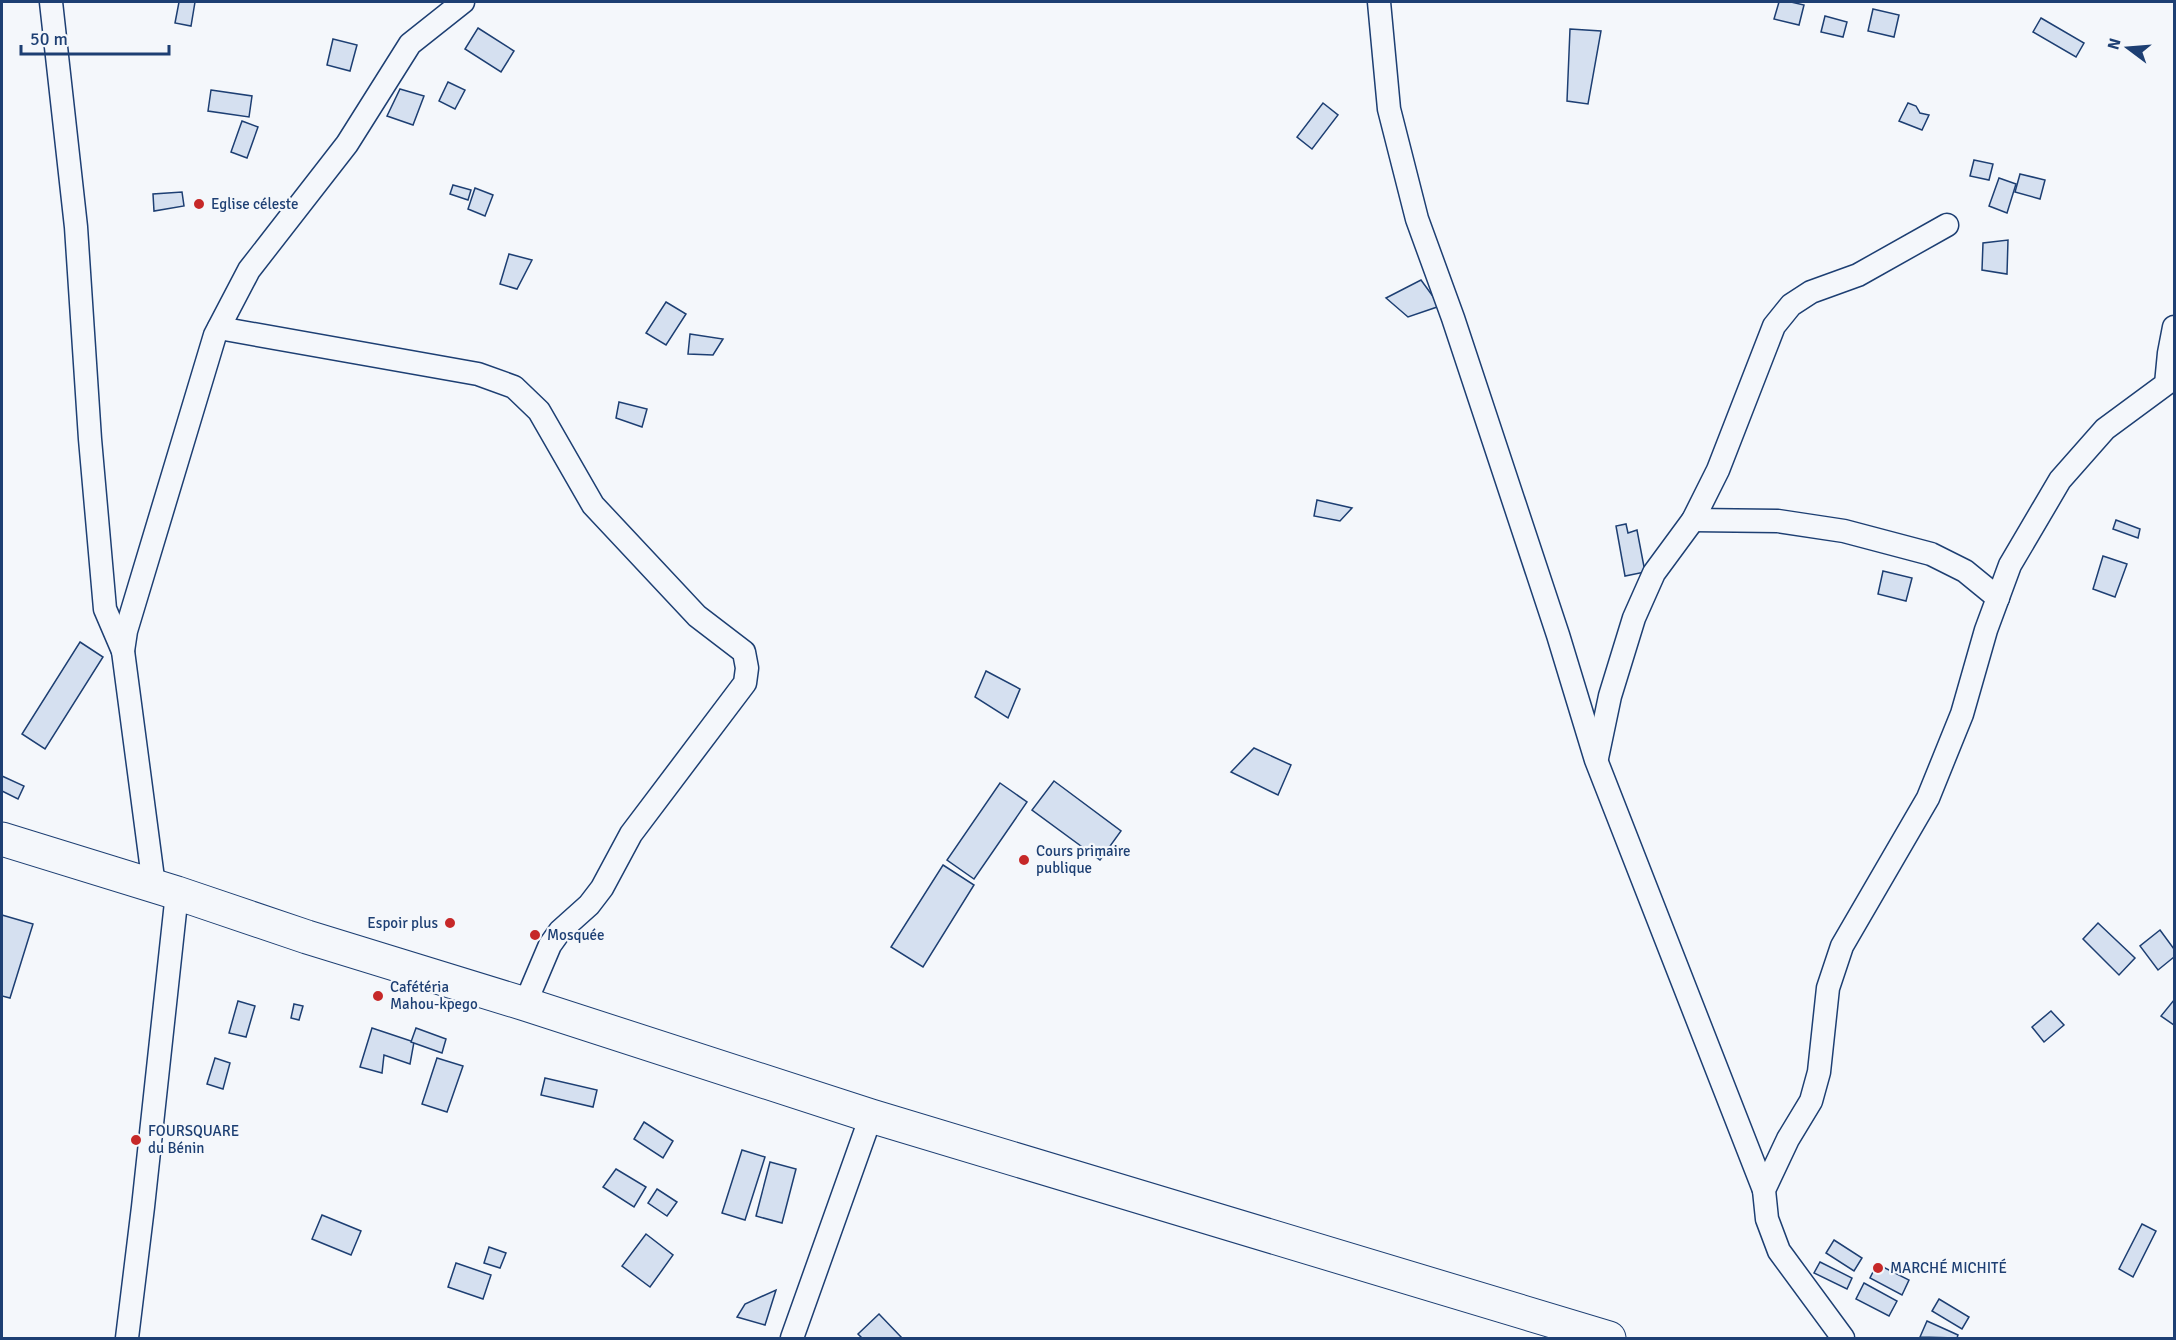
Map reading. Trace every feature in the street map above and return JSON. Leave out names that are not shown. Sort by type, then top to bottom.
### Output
[{"type":"highway","points":[[2,839],[166,889],[308,937],[525,1004],[871,1116],[1609,1338]]},
{"type":"street","points":[[51,2],[76,227],[90,439],[105,609],[123,651],[166,889],[143,1207],[127,1338]]},
{"type":"street","points":[[123,651],[130,620],[219,328],[249,270],[347,144],[410,44],[463,2]]},
{"type":"street","points":[[1378,2],[1389,109],[1417,219],[1453,318],[1551,612],[1596,760],[1764,1190],[1767,1219],[1779,1251],[1843,1338]]},
{"type":"street","points":[[1596,760],[1611,696],[1634,618],[1654,573],[1693,520],[1718,470],[1774,326],[1791,305],[1811,292],[1858,275],[1947,225]]},
{"type":"street","points":[[1764,1190],[1788,1139],[1811,1101],[1819,1072],[1828,988],[1842,946],[1928,798],[1962,714],[1986,630],[2010,565],[2060,480],[2105,429],[2170,386],[2169,353],[2175,327]]},
{"type":"street","points":[[219,328],[478,374],[514,387],[539,411],[593,505],[697,616],[744,652],[747,668],[746,683],[631,834],[602,888],[589,905],[560,931],[550,945],[525,1004]]},
{"type":"street","points":[[1693,520],[1778,521],[1844,531],[1931,554],[1965,571],[1998,598]]},
{"type":"street","points":[[792,1338],[871,1116]]},
{"type":"building","points":[[179,2],[195,2],[191,26],[175,23]]},
{"type":"building","points":[[1779,2],[1804,5],[1799,25],[1774,19]]},
{"type":"building","points":[[1873,9],[1899,15],[1894,37],[1868,31]]},
{"type":"building","points":[[1825,16],[1847,22],[1843,37],[1821,32]]},
{"type":"building","points":[[2041,18],[2084,43],[2076,57],[2033,32]]},
{"type":"building","points":[[478,28],[514,51],[501,72],[465,49]]},
{"type":"building","points":[[1570,29],[1601,31],[1588,104],[1567,101]]},
{"type":"building","points":[[333,39],[357,45],[350,71],[327,65]]},
{"type":"building","points":[[448,82],[465,90],[455,109],[439,101]]},
{"type":"building","points":[[400,89],[424,96],[413,125],[387,116]]},
{"type":"building","points":[[211,90],[252,96],[249,117],[208,111]]},
{"type":"building","points":[[1323,103],[1338,115],[1312,149],[1297,137]]},
{"type":"building","points":[[1908,103],[1916,106],[1920,113],[1929,115],[1922,130],[1899,121]]},
{"type":"building","points":[[242,121],[258,127],[247,158],[231,152]]},
{"type":"building","points":[[1974,160],[1993,164],[1989,180],[1970,176]]},
{"type":"building","points":[[2020,174],[2045,180],[2040,199],[2015,192]]},
{"type":"building","points":[[1999,178],[2016,184],[2007,213],[1989,206]]},
{"type":"building","points":[[453,185],[471,190],[468,200],[450,194]]},
{"type":"building","points":[[475,188],[493,195],[485,216],[468,209]]},
{"type":"building","points":[[182,192],[184,206],[154,211],[153,194]]},
{"type":"building","points":[[2008,240],[2007,274],[1982,270],[1983,243]]},
{"type":"building","points":[[509,254],[532,260],[517,289],[500,284]]},
{"type":"building","points":[[1421,280],[1440,306],[1408,317],[1386,298]]},
{"type":"building","points":[[666,302],[686,314],[666,345],[646,333]]},
{"type":"building","points":[[690,334],[723,339],[713,355],[688,354]]},
{"type":"building","points":[[619,402],[647,409],[642,427],[616,418]]},
{"type":"building","points":[[1317,500],[1352,508],[1340,521],[1314,516]]},
{"type":"building","points":[[2116,520],[2140,529],[2138,538],[2113,529]]},
{"type":"building","points":[[1626,524],[1628,533],[1637,530],[1645,572],[1625,576],[1616,526]]},
{"type":"building","points":[[2103,556],[2127,564],[2115,597],[2093,589]]},
{"type":"building","points":[[1883,571],[1912,578],[1906,601],[1878,594]]},
{"type":"building","points":[[80,642],[103,657],[45,749],[22,734]]},
{"type":"building","points":[[986,671],[1020,689],[1008,718],[975,697]]},
{"type":"building","points":[[1254,748],[1291,765],[1278,795],[1231,772]]},
{"type":"building","points":[[2,776],[24,786],[18,799],[2,791]]},
{"type":"building","points":[[1054,781],[1121,831],[1100,860],[1032,810]]},
{"type":"building","points":[[1000,783],[1027,802],[974,879],[947,860]]},
{"type":"building","points":[[943,865],[974,885],[923,967],[891,947]]},
{"type":"building","points":[[2,915],[33,924],[10,998],[2,996]]},
{"type":"building","points":[[2098,923],[2135,958],[2119,975],[2083,939]]},
{"type":"building","points":[[2160,930],[2174,949],[2174,957],[2158,970],[2140,946]]},
{"type":"building","points":[[2174,1000],[2174,1025],[2161,1016]]},
{"type":"building","points":[[238,1001],[255,1006],[246,1037],[229,1033]]},
{"type":"building","points":[[294,1004],[303,1006],[299,1020],[291,1018]]},
{"type":"building","points":[[2051,1011],[2064,1025],[2044,1042],[2032,1027]]},
{"type":"building","points":[[372,1028],[414,1042],[410,1064],[384,1055],[382,1073],[360,1067]]},
{"type":"building","points":[[416,1028],[446,1039],[442,1053],[411,1042]]},
{"type":"building","points":[[215,1058],[230,1063],[223,1089],[207,1084]]},
{"type":"building","points":[[437,1058],[463,1066],[447,1112],[422,1104]]},
{"type":"building","points":[[545,1078],[597,1090],[593,1107],[541,1095]]},
{"type":"building","points":[[644,1122],[673,1141],[663,1158],[634,1139]]},
{"type":"building","points":[[742,1150],[765,1157],[745,1220],[722,1213]]},
{"type":"building","points":[[770,1162],[796,1169],[782,1223],[756,1216]]},
{"type":"building","points":[[616,1169],[646,1187],[634,1207],[603,1187]]},
{"type":"building","points":[[657,1189],[677,1202],[667,1216],[648,1203]]},
{"type":"building","points":[[322,1215],[361,1231],[351,1255],[312,1239]]},
{"type":"building","points":[[2142,1224],[2156,1231],[2133,1277],[2119,1269]]},
{"type":"building","points":[[646,1234],[673,1255],[650,1287],[622,1266]]},
{"type":"building","points":[[1834,1240],[1862,1258],[1854,1271],[1826,1253]]},
{"type":"building","points":[[489,1247],[506,1253],[500,1268],[484,1263]]},
{"type":"building","points":[[1820,1262],[1852,1278],[1847,1289],[1814,1273]]},
{"type":"building","points":[[456,1263],[491,1275],[483,1299],[448,1287]]},
{"type":"building","points":[[1877,1264],[1909,1280],[1902,1295],[1870,1278]]},
{"type":"building","points":[[1864,1283],[1897,1301],[1889,1316],[1856,1299]]},
{"type":"building","points":[[776,1290],[765,1325],[737,1317],[745,1304]]},
{"type":"building","points":[[1939,1299],[1969,1317],[1962,1329],[1932,1311]]},
{"type":"building","points":[[879,1314],[902,1338],[862,1338],[858,1334]]},
{"type":"building","points":[[1927,1321],[1958,1335],[1957,1338],[1920,1337]]},
{"type":"place","name":"Eglise céleste","points":[[199,204]]},
{"type":"place","name":"Cours primaire publique","points":[[1024,860]]},
{"type":"place","name":"Espoir plus","points":[[450,923]]},
{"type":"place","name":"Mosquée","points":[[535,935]]},
{"type":"place","name":"Cafétéria Mahou-kpego","points":[[378,996]]},
{"type":"place","name":"FOURSQUARE du Bénin","points":[[136,1140]]},
{"type":"place","name":"MARCHÉ MICHITÉ","points":[[1878,1268]]}]
